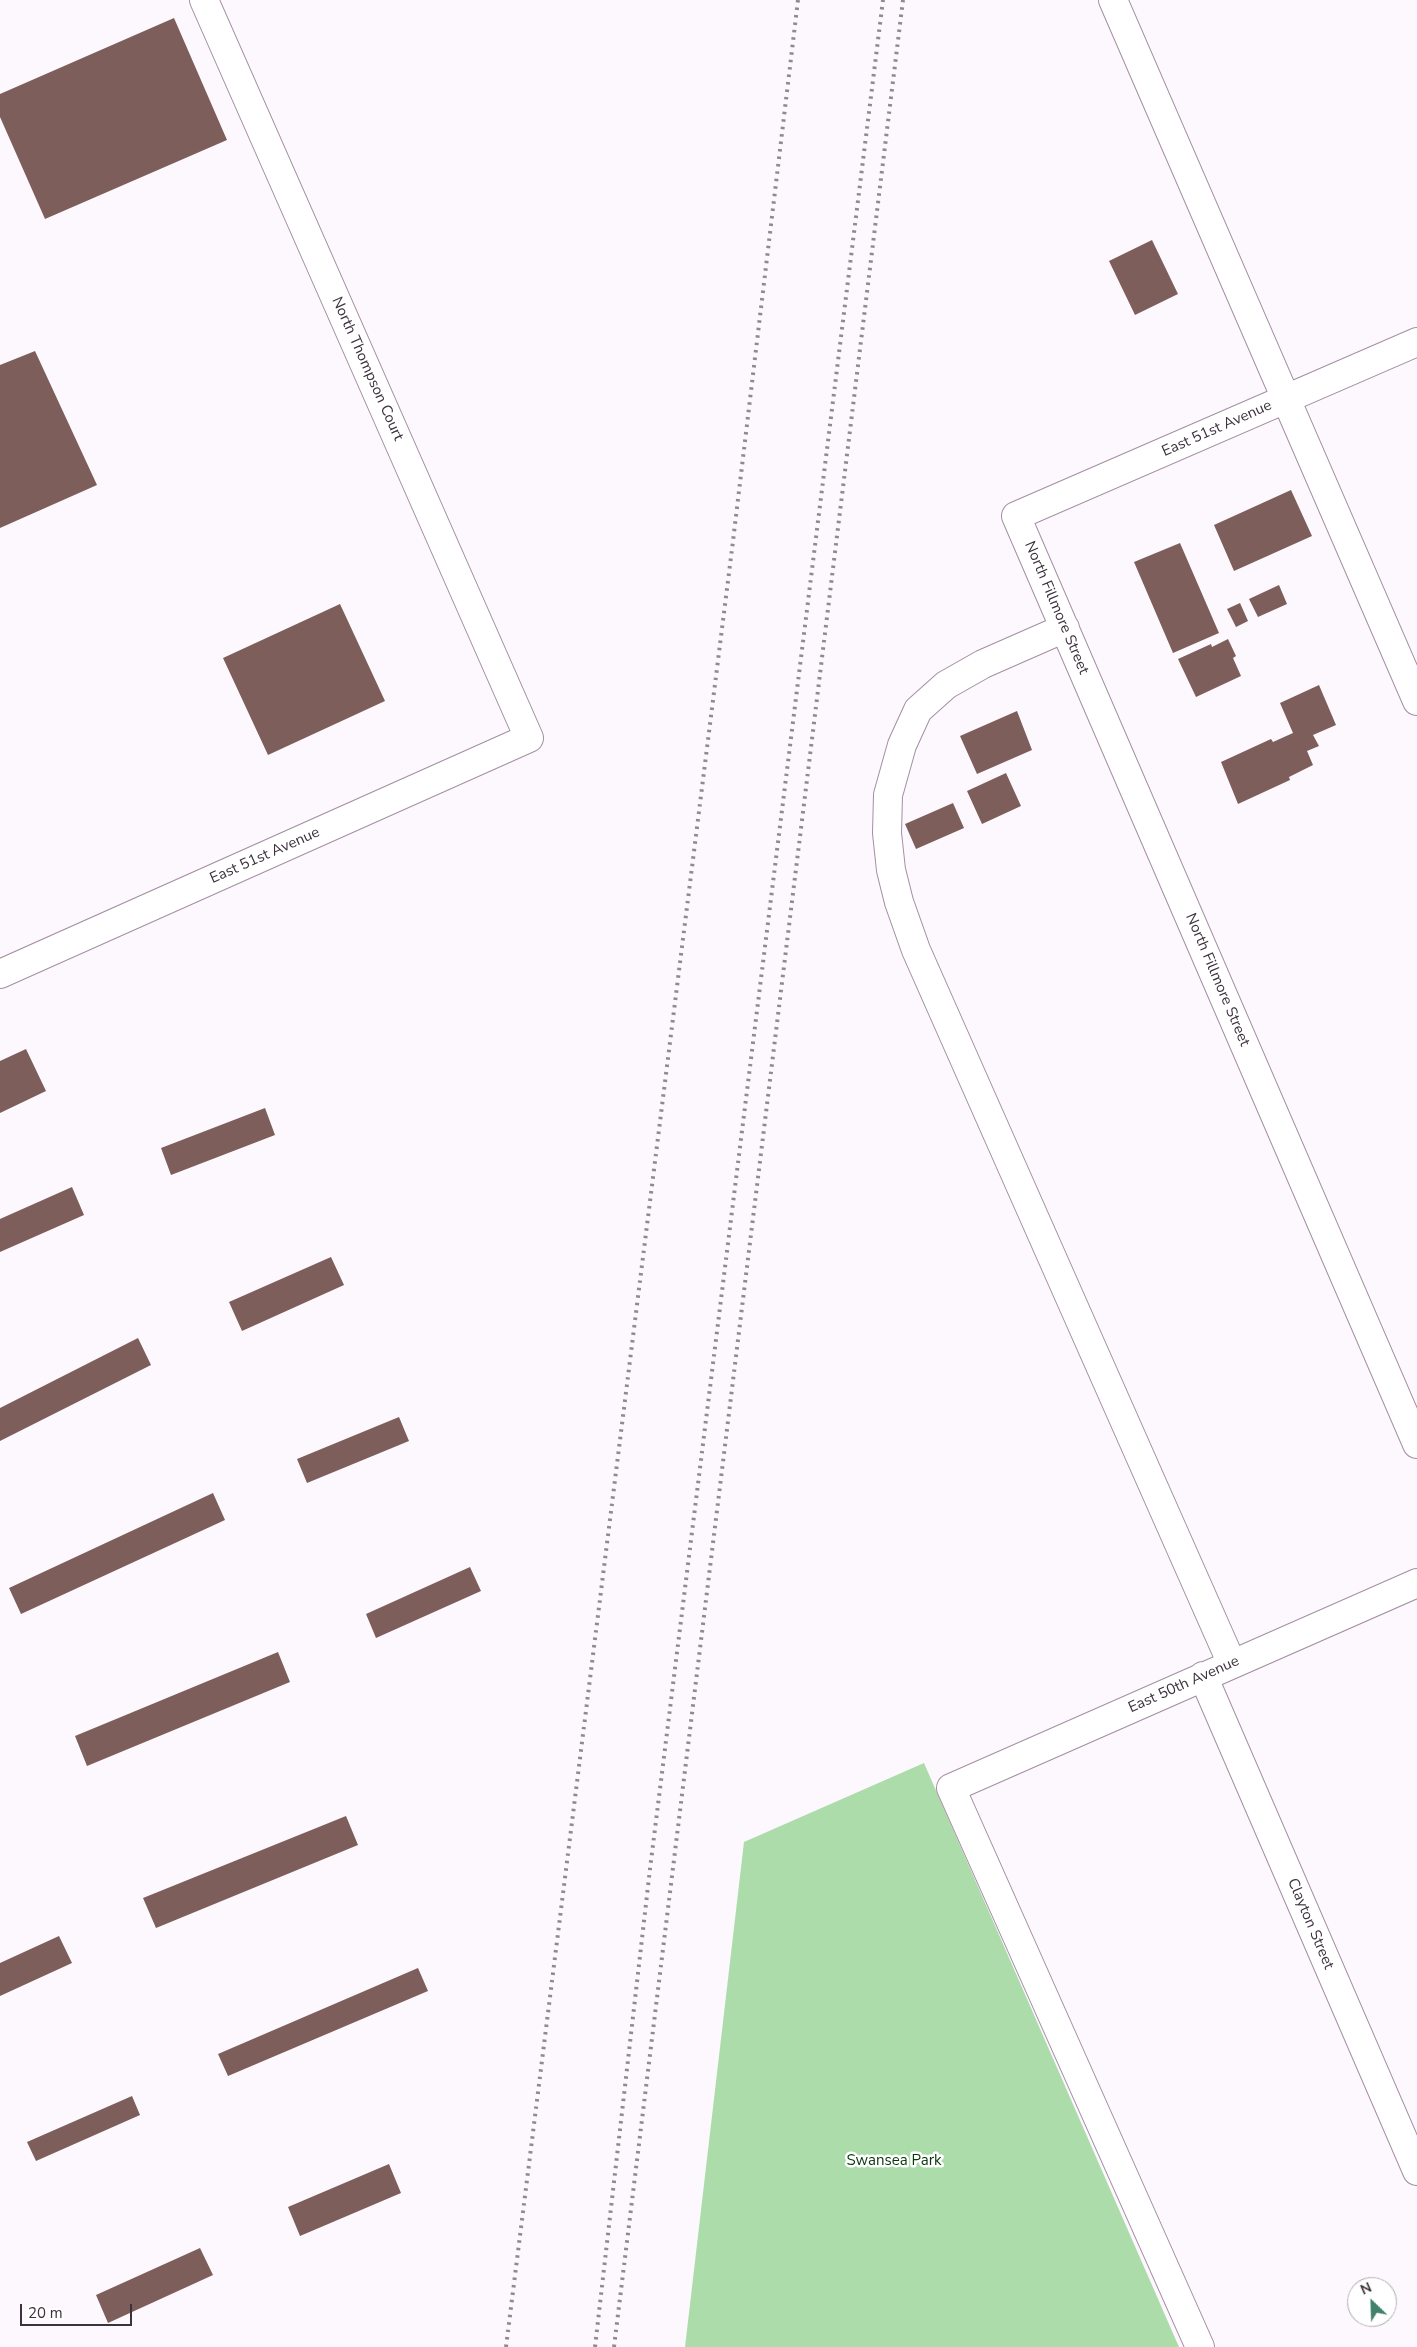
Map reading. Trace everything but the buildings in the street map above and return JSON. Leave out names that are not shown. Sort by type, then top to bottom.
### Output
[{"type":"street","name":"North Thompson Court","points":[[204,0],[529,738]]},
{"type":"street","points":[[1113,0],[1417,702]]},
{"type":"street","name":"East 51st Avenue","points":[[1016,516],[1417,342]]},
{"type":"street","name":"North Fillmore Street","points":[[1016,516],[1417,1444]]},
{"type":"street","points":[[1065,628],[983,664],[946,685],[918,710],[902,744],[888,795],[887,833],[891,870],[899,902],[934,991],[1232,1664]]},
{"type":"street","name":"East 51st Avenue","points":[[0,974],[529,738]]},
{"type":"street","name":"East 50th Avenue","points":[[1200,2347],[951,1788],[1417,1583]]},
{"type":"street","name":"Clayton Street","points":[[1204,1676],[1417,2171]]},
{"type":"green space","name":"Swansea Park","points":[[924,1763],[1179,2347],[685,2347],[744,1842]]},
{"type":"railway","points":[[506,2347],[733,541],[798,0]]},
{"type":"railway","points":[[595,2347],[650,1869],[883,0]]},
{"type":"railway","points":[[614,2347],[903,0]]}]
